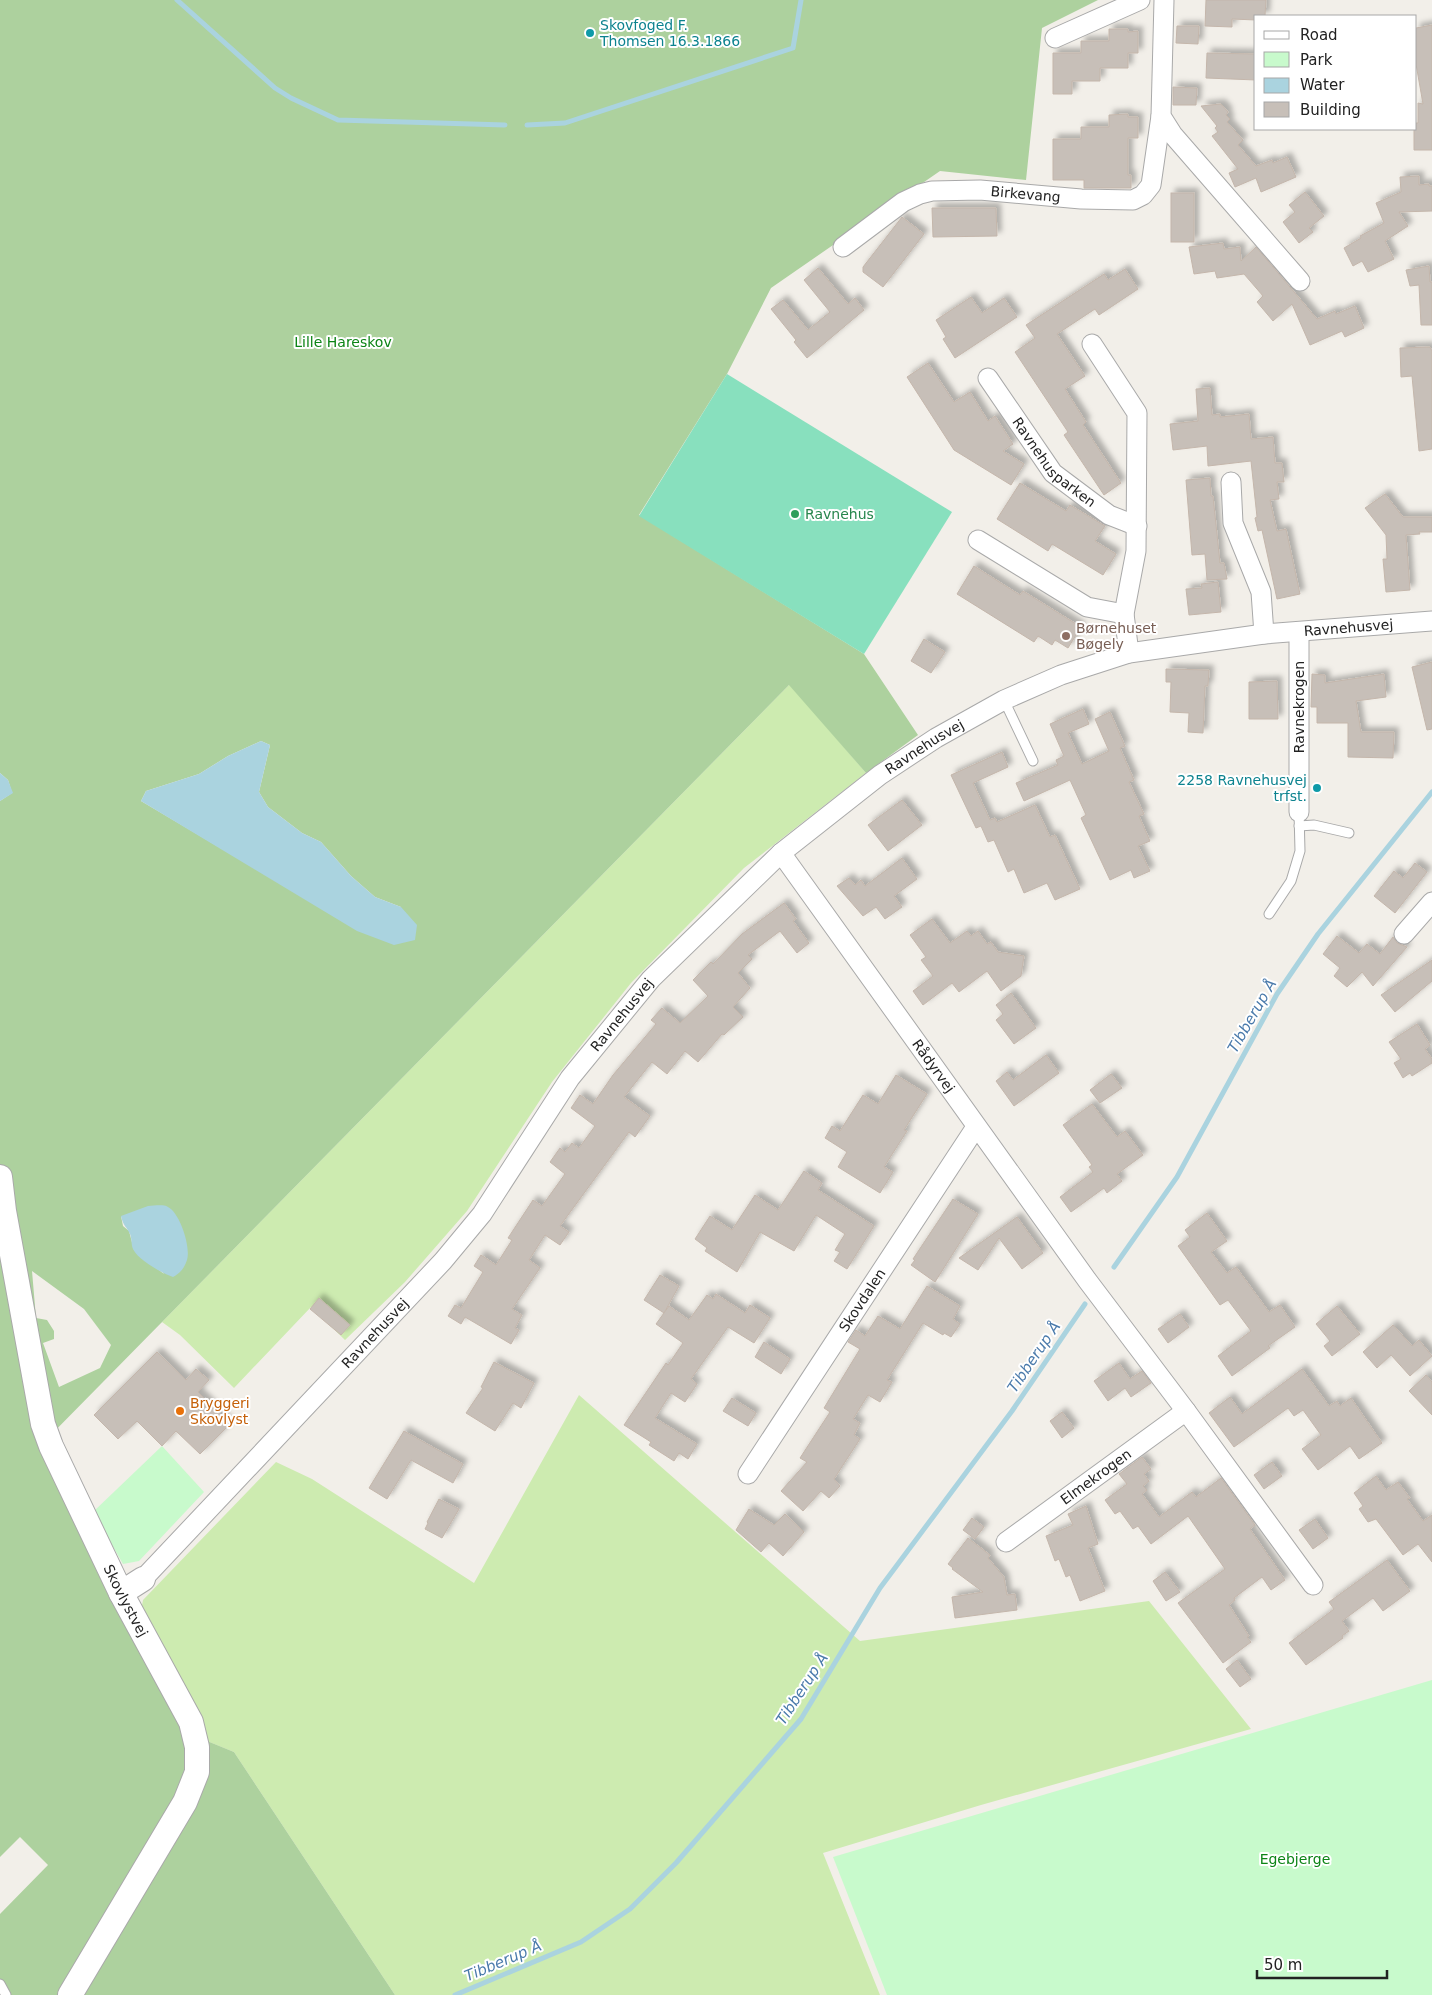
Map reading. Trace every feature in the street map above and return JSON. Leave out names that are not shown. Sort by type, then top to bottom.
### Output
[{"type":"street","points":[[1055,38],[1140,0]]},
{"type":"street","name":"Birkevang","points":[[842,247],[903,202],[932,191],[980,190],[1081,199],[1133,200],[1143,195],[1151,185],[1161,116],[1164,0]]},
{"type":"street","points":[[1161,116],[1173,135],[1300,281]]},
{"type":"street","points":[[1092,344],[1137,413],[1136,551],[1124,614],[1129,653]]},
{"type":"street","name":"Ravnehusparken","points":[[988,378],[1053,473],[1109,515],[1137,526]]},
{"type":"street","points":[[1231,482],[1233,523],[1261,592],[1264,634]]},
{"type":"street","points":[[978,540],[1087,607],[1124,614]]},
{"type":"street","name":"Ravnehusvej","points":[[121,1593],[143,1579],[443,1261],[482,1214],[570,1078],[644,987],[780,853],[880,775],[936,738],[1004,700],[1062,675],[1129,653],[1264,634],[1432,620]]},
{"type":"street","name":"Ravnekrogen","points":[[1299,632],[1299,819]]},
{"type":"street","name":"Rådyrvej","points":[[780,853],[1087,1280],[1186,1411]]},
{"type":"street","points":[[1404,934],[1432,902]]},
{"type":"street","name":"Skovdalen","points":[[748,1474],[976,1127]]},
{"type":"street","name":"Skovlystvej","points":[[0,1177],[4,1211],[44,1424],[51,1446],[121,1593],[191,1722],[197,1746],[197,1772],[185,1802],[70,1995]]},
{"type":"street","points":[[1186,1411],[1313,1585]]},
{"type":"street","name":"Elmekrogen","points":[[1006,1542],[1186,1411]]},
{"type":"lane","points":[[1004,700],[1034,761]]},
{"type":"lane","points":[[1269,914],[1291,881],[1300,851],[1299,819],[1314,825],[1349,833]]},
{"type":"lane","points":[[0,1984],[6,1995]]},
{"type":"green space","name":"Lille Hareskov","points":[[0,0],[1098,0],[1042,28],[1026,180],[940,171],[771,288],[727,374],[639,515],[864,654],[918,735],[866,773],[789,685],[39,1447],[185,1732],[234,1752],[395,1995],[0,1995],[0,1914],[48,1865],[20,1837],[0,1857],[0,801],[12,793],[8,780],[0,773]],"holes":[[[261,741],[270,745],[259,792],[268,807],[302,833],[321,842],[351,876],[375,897],[401,907],[317,905],[141,801],[146,791],[199,774],[228,756]],[[121,1216],[164,1274],[134,1250],[129,1231],[123,1226]],[[32,1271],[84,1309],[111,1345],[100,1368],[59,1387],[43,1343],[54,1339],[54,1331],[47,1320],[36,1318]]]},
{"type":"green space","name":"Ravnehus","points":[[727,374],[952,512],[864,654],[639,516]]},
{"type":"green space","points":[[790,684],[866,773],[744,868],[631,983],[552,1082],[467,1211],[405,1282],[345,1340],[311,1307],[234,1388],[180,1335],[162,1322]]},
{"type":"green space","points":[[579,1395],[860,1641],[1149,1601],[1251,1729],[981,1805],[823,1853],[880,1995],[395,1995],[234,1752],[202,1739],[141,1611],[143,1600],[276,1462],[312,1479],[474,1583]]},
{"type":"green space","points":[[162,1446],[204,1492],[139,1561],[123,1564],[93,1512]]},
{"type":"green space","name":"Egebjerge","points":[[1432,1680],[1432,1995],[887,1995],[833,1857]]},
{"type":"water","points":[[261,741],[270,745],[259,792],[268,807],[302,833],[321,842],[351,876],[375,897],[401,907],[417,925],[415,940],[394,945],[357,931],[141,801],[146,791],[199,774],[228,756]]},
{"type":"water","points":[[0,773],[8,780],[13,793],[0,801]]},
{"type":"water","points":[[161,1205],[172,1210],[177,1216],[186,1239],[188,1254],[185,1266],[173,1277],[151,1266],[136,1253],[132,1247],[130,1234],[122,1219],[121,1216],[148,1206]]},
{"type":"building","points":[[1206,0],[1266,0],[1265,15],[1254,15],[1254,20],[1232,19],[1232,27],[1205,26]]},
{"type":"building","points":[[1432,25],[1432,150],[1414,150],[1414,130],[1417,130],[1418,123],[1418,103],[1423,104],[1417,70],[1417,28]]},
{"type":"building","points":[[1177,26],[1199,26],[1198,44],[1176,43]]},
{"type":"building","points":[[1109,29],[1128,29],[1128,32],[1138,31],[1138,53],[1128,53],[1128,68],[1100,68],[1100,81],[1072,81],[1072,94],[1053,94],[1053,53],[1081,53],[1081,41],[1109,41]]},
{"type":"building","points":[[1207,53],[1254,54],[1254,80],[1206,78]]},
{"type":"building","points":[[1173,87],[1197,88],[1196,105],[1173,105]]},
{"type":"building","points":[[1221,104],[1228,112],[1226,115],[1230,119],[1227,122],[1243,140],[1238,145],[1256,166],[1272,160],[1273,163],[1287,157],[1296,177],[1261,192],[1256,178],[1235,187],[1229,173],[1238,169],[1212,136],[1218,132],[1215,128],[1217,126],[1201,106]]},
{"type":"building","points":[[1128,114],[1128,117],[1138,117],[1138,138],[1128,138],[1128,175],[1131,175],[1131,188],[1084,188],[1084,180],[1053,180],[1053,139],[1081,139],[1081,127],[1109,127],[1109,115]]},
{"type":"building","points":[[1419,176],[1419,185],[1429,184],[1429,186],[1432,186],[1432,211],[1399,212],[1408,226],[1385,241],[1394,259],[1368,272],[1362,261],[1353,266],[1344,248],[1361,238],[1360,236],[1384,223],[1376,203],[1401,192],[1400,177]]},
{"type":"building","points":[[1305,192],[1324,216],[1309,228],[1313,232],[1299,243],[1283,222],[1295,212],[1289,205]]},
{"type":"building","points":[[1171,193],[1194,193],[1194,242],[1171,242]]},
{"type":"building","points":[[932,208],[996,208],[997,236],[933,237]]},
{"type":"building","points":[[902,217],[924,234],[883,287],[863,272],[863,267]]},
{"type":"building","points":[[1223,243],[1224,249],[1240,247],[1241,261],[1256,247],[1317,319],[1335,311],[1336,314],[1355,306],[1364,328],[1345,337],[1342,331],[1310,345],[1292,304],[1273,321],[1257,302],[1263,296],[1244,274],[1217,278],[1215,271],[1194,274],[1189,247]]},
{"type":"building","points":[[1429,266],[1430,282],[1432,282],[1432,325],[1421,325],[1419,285],[1410,286],[1406,270]]},
{"type":"building","points":[[818,268],[848,304],[855,298],[864,310],[807,358],[794,342],[796,340],[771,309],[783,300],[808,330],[830,312],[804,280]]},
{"type":"building","points":[[1125,269],[1138,289],[1099,315],[1095,309],[1057,334],[1085,376],[1065,389],[1086,422],[1083,425],[1121,483],[1104,495],[1064,435],[1068,432],[1015,352],[1035,338],[1026,325],[1104,274],[1108,280]]},
{"type":"building","points":[[971,297],[982,313],[1004,298],[1017,317],[955,358],[943,339],[946,337],[936,320]]},
{"type":"building","points":[[1430,347],[1432,351],[1432,449],[1419,451],[1412,376],[1401,377],[1400,348]]},
{"type":"building","points":[[928,363],[954,402],[970,392],[988,421],[995,416],[1013,444],[1003,451],[1024,464],[1011,485],[954,450],[907,377]]},
{"type":"building","points":[[1210,388],[1212,415],[1220,414],[1220,417],[1249,414],[1251,439],[1273,437],[1275,463],[1282,463],[1284,482],[1277,482],[1279,499],[1270,500],[1277,531],[1286,529],[1300,594],[1277,599],[1262,530],[1258,531],[1255,518],[1257,517],[1251,461],[1208,466],[1207,446],[1173,450],[1170,424],[1198,421],[1196,389]]},
{"type":"building","points":[[1210,478],[1220,563],[1224,563],[1227,579],[1207,580],[1205,554],[1192,555],[1186,480]]},
{"type":"building","points":[[1020,483],[1066,511],[1070,505],[1105,526],[1095,541],[1116,554],[1103,575],[1052,544],[1048,551],[997,519]]},
{"type":"building","points":[[1385,494],[1403,517],[1432,517],[1432,532],[1406,535],[1410,590],[1386,592],[1383,559],[1387,559],[1386,535],[1365,508]]},
{"type":"building","points":[[974,566],[1020,595],[1023,591],[1081,627],[1068,648],[1055,640],[1052,645],[1038,636],[1034,642],[957,594]]},
{"type":"building","points":[[1218,582],[1221,612],[1189,615],[1186,589],[1202,588],[1201,584]]},
{"type":"building","points":[[924,639],[945,652],[931,673],[911,661]]},
{"type":"building","points":[[1432,662],[1432,729],[1427,730],[1412,667]]},
{"type":"building","points":[[1166,669],[1209,670],[1208,686],[1205,686],[1203,733],[1188,732],[1189,713],[1170,712],[1171,682],[1166,682]]},
{"type":"building","points":[[1312,674],[1325,675],[1325,683],[1384,674],[1386,697],[1356,701],[1361,732],[1394,732],[1393,758],[1348,757],[1348,723],[1317,723],[1317,707],[1311,707]]},
{"type":"building","points":[[1277,681],[1278,719],[1249,719],[1249,682]]},
{"type":"building","points":[[1083,709],[1089,724],[1068,733],[1082,764],[1109,751],[1095,719],[1110,712],[1125,746],[1120,748],[1134,780],[1129,782],[1144,814],[1139,816],[1150,841],[1138,846],[1150,871],[1134,878],[1131,870],[1110,880],[1081,818],[1086,815],[1070,780],[1024,801],[1016,783],[1058,765],[1056,760],[1064,756],[1050,724]]},
{"type":"building","points":[[1002,752],[1008,767],[973,783],[990,820],[995,818],[997,822],[1035,805],[1050,837],[1055,835],[1080,889],[1055,900],[1047,883],[1024,893],[1014,869],[1008,872],[994,840],[988,842],[981,826],[976,828],[951,775]]},
{"type":"building","points":[[902,800],[922,825],[888,851],[868,825]]},
{"type":"building","points":[[902,858],[917,879],[894,896],[902,907],[885,919],[876,907],[863,916],[837,886],[849,878],[855,885],[861,880],[865,886]]},
{"type":"building","points":[[1415,863],[1427,872],[1395,913],[1374,896],[1394,871],[1403,878]]},
{"type":"building","points":[[784,903],[796,919],[793,921],[809,943],[797,953],[780,931],[748,955],[752,959],[738,973],[750,988],[733,1007],[743,1017],[724,1035],[722,1034],[698,1062],[685,1051],[667,1074],[652,1062],[624,1097],[650,1116],[635,1137],[629,1132],[560,1226],[569,1232],[560,1245],[545,1235],[529,1260],[540,1268],[512,1309],[522,1315],[515,1328],[519,1330],[511,1344],[465,1317],[461,1324],[448,1316],[455,1305],[461,1308],[483,1272],[474,1266],[481,1255],[496,1265],[512,1240],[508,1238],[533,1200],[542,1206],[565,1174],[550,1162],[560,1148],[565,1152],[572,1143],[579,1148],[595,1126],[571,1108],[580,1095],[593,1104],[613,1075],[656,1024],[651,1020],[662,1008],[680,1023],[708,996],[693,980],[711,962],[713,964],[742,934]]},
{"type":"building","points":[[932,919],[950,943],[967,931],[971,936],[978,931],[987,944],[991,942],[998,952],[1024,956],[1021,976],[1001,991],[987,971],[959,992],[952,983],[923,1005],[913,991],[933,976],[921,960],[926,957],[910,935]]},
{"type":"building","points":[[1337,936],[1359,953],[1367,944],[1380,954],[1393,937],[1397,943],[1407,947],[1373,986],[1362,972],[1347,987],[1334,976],[1340,968],[1323,954]]},
{"type":"building","points":[[1432,960],[1432,981],[1395,1012],[1381,995]]},
{"type":"building","points":[[1011,993],[1036,1028],[1014,1044],[996,1020],[1003,1014],[996,1005]]},
{"type":"building","points":[[1417,1024],[1430,1045],[1425,1049],[1432,1059],[1432,1063],[1412,1076],[1410,1073],[1403,1078],[1394,1063],[1401,1059],[1389,1042]]},
{"type":"building","points":[[1046,1055],[1059,1073],[1014,1106],[996,1081],[1007,1072],[1013,1080]]},
{"type":"building","points":[[1111,1074],[1122,1088],[1100,1103],[1090,1090]]},
{"type":"building","points":[[896,1075],[927,1094],[904,1130],[907,1131],[884,1167],[893,1172],[880,1193],[838,1167],[847,1152],[825,1138],[832,1126],[840,1131],[863,1095],[878,1104]]},
{"type":"building","points":[[1092,1104],[1117,1137],[1125,1131],[1143,1155],[1117,1174],[1122,1181],[1107,1193],[1104,1188],[1071,1212],[1060,1197],[1093,1172],[1089,1167],[1092,1165],[1063,1125]]},
{"type":"building","points":[[804,1171],[822,1183],[818,1190],[874,1226],[847,1269],[834,1261],[840,1252],[835,1250],[845,1234],[816,1215],[794,1251],[760,1232],[737,1272],[705,1251],[707,1248],[695,1239],[710,1216],[732,1230],[755,1195],[778,1210]]},
{"type":"building","points":[[953,1199],[978,1214],[935,1282],[911,1265],[915,1260],[913,1259]]},
{"type":"building","points":[[1207,1213],[1227,1241],[1211,1252],[1227,1273],[1236,1267],[1269,1312],[1280,1305],[1295,1327],[1268,1346],[1270,1348],[1232,1376],[1218,1356],[1251,1331],[1228,1300],[1220,1305],[1178,1246],[1190,1237],[1185,1230]]},
{"type":"building","points":[[1017,1217],[1043,1253],[1022,1269],[999,1238],[978,1270],[959,1258]]},
{"type":"building","points":[[660,1275],[679,1286],[664,1313],[644,1300]]},
{"type":"building","points":[[927,1286],[960,1306],[953,1319],[960,1324],[951,1337],[944,1333],[943,1335],[923,1323],[887,1380],[892,1382],[880,1402],[868,1395],[853,1419],[860,1423],[854,1435],[860,1439],[834,1479],[840,1486],[829,1498],[821,1491],[803,1511],[781,1491],[807,1462],[800,1458],[830,1412],[824,1408],[860,1349],[848,1342],[856,1330],[865,1336],[878,1316],[900,1329]]},
{"type":"building","points":[[716,1294],[745,1313],[750,1305],[770,1318],[754,1343],[728,1327],[691,1379],[697,1384],[685,1402],[671,1393],[655,1418],[697,1444],[688,1459],[679,1453],[674,1461],[649,1445],[651,1442],[624,1425],[666,1363],[668,1365],[683,1343],[656,1324],[669,1306],[689,1320],[707,1295],[713,1299]]},
{"type":"building","points":[[319,1298],[350,1325],[341,1335],[310,1309]]},
{"type":"building","points":[[1337,1306],[1360,1334],[1332,1356],[1324,1346],[1330,1341],[1316,1324]]},
{"type":"building","points":[[1180,1314],[1189,1327],[1168,1343],[1158,1329]]},
{"type":"building","points":[[1393,1325],[1412,1346],[1419,1340],[1432,1356],[1410,1376],[1391,1355],[1377,1368],[1363,1352]]},
{"type":"building","points":[[764,1342],[790,1359],[781,1374],[755,1357]]},
{"type":"building","points":[[157,1352],[186,1380],[196,1369],[209,1380],[198,1392],[230,1424],[200,1454],[176,1431],[162,1446],[137,1421],[118,1439],[94,1415]]},
{"type":"building","points":[[494,1362],[534,1383],[521,1408],[513,1403],[495,1431],[466,1413],[483,1388],[481,1387]]},
{"type":"building","points":[[1119,1363],[1130,1379],[1142,1371],[1151,1383],[1131,1397],[1125,1388],[1108,1401],[1094,1381]]},
{"type":"building","points":[[1302,1369],[1329,1406],[1337,1401],[1340,1406],[1351,1398],[1382,1443],[1359,1459],[1350,1446],[1318,1470],[1302,1449],[1321,1435],[1303,1410],[1294,1416],[1288,1408],[1234,1447],[1209,1413],[1230,1397],[1242,1414]]},
{"type":"building","points":[[1426,1375],[1432,1382],[1432,1415],[1409,1391]]},
{"type":"building","points":[[732,1398],[756,1413],[748,1426],[723,1411]]},
{"type":"building","points":[[1062,1412],[1074,1428],[1062,1438],[1050,1421]]},
{"type":"building","points":[[404,1431],[463,1464],[453,1483],[411,1460],[387,1499],[369,1488]]},
{"type":"building","points":[[1142,1457],[1151,1469],[1144,1474],[1149,1481],[1143,1486],[1147,1490],[1142,1494],[1159,1517],[1192,1492],[1196,1497],[1221,1478],[1255,1525],[1250,1529],[1285,1580],[1271,1590],[1262,1577],[1234,1598],[1235,1600],[1229,1605],[1251,1642],[1223,1663],[1178,1603],[1225,1569],[1188,1516],[1151,1544],[1138,1526],[1133,1529],[1120,1511],[1115,1514],[1105,1500],[1127,1484],[1119,1474]]},
{"type":"building","points":[[1272,1462],[1282,1476],[1264,1489],[1254,1475]]},
{"type":"building","points":[[1376,1476],[1386,1490],[1398,1482],[1410,1498],[1407,1499],[1423,1521],[1432,1515],[1432,1562],[1418,1544],[1403,1555],[1376,1519],[1368,1522],[1359,1509],[1363,1506],[1354,1493]]},
{"type":"building","points":[[439,1499],[459,1509],[442,1538],[425,1529]]},
{"type":"building","points":[[1086,1506],[1098,1544],[1088,1548],[1105,1591],[1080,1601],[1070,1575],[1066,1577],[1059,1559],[1055,1561],[1046,1536],[1073,1525],[1068,1514]]},
{"type":"building","points":[[749,1509],[774,1525],[785,1514],[804,1532],[783,1556],[769,1543],[761,1552],[736,1530]]},
{"type":"building","points":[[972,1518],[984,1527],[975,1539],[963,1530]]},
{"type":"building","points":[[1315,1519],[1328,1538],[1313,1549],[1299,1530]]},
{"type":"building","points":[[968,1538],[990,1555],[988,1558],[1004,1577],[1007,1595],[1015,1594],[1017,1610],[955,1618],[952,1597],[983,1592],[948,1564]]},
{"type":"building","points":[[1387,1560],[1410,1591],[1383,1611],[1373,1598],[1342,1621],[1349,1631],[1342,1636],[1343,1638],[1306,1665],[1289,1643],[1334,1609],[1329,1602]]},
{"type":"building","points":[[1165,1572],[1180,1592],[1166,1601],[1153,1581]]},
{"type":"building","points":[[1237,1660],[1251,1679],[1240,1687],[1226,1669]]},
{"type":"waterway","points":[[177,0],[275,88],[291,98],[338,120],[505,125]]},
{"type":"waterway","points":[[527,125],[565,123],[793,48],[801,0]]},
{"type":"waterway","name":"Tibberup Å","points":[[1114,1267],[1177,1177],[1277,994],[1318,934],[1432,792]]},
{"type":"waterway","name":"Tibberup Å","points":[[455,1995],[581,1942],[630,1909],[676,1863],[801,1719],[880,1588],[1012,1411],[1085,1304]]},
{"type":"place","name":"Skovfoged F. Thomsen 16.3.1866","points":[[590,33]]},
{"type":"place","name":"Ravnehus","points":[[795,514]]},
{"type":"place","name":"Børnehuset Bøgely","points":[[1066,636]]},
{"type":"place","name":"2258 Ravnehusvej trfst.","points":[[1317,788]]},
{"type":"place","name":"Bryggeri Skovlyst","points":[[180,1411]]}]
